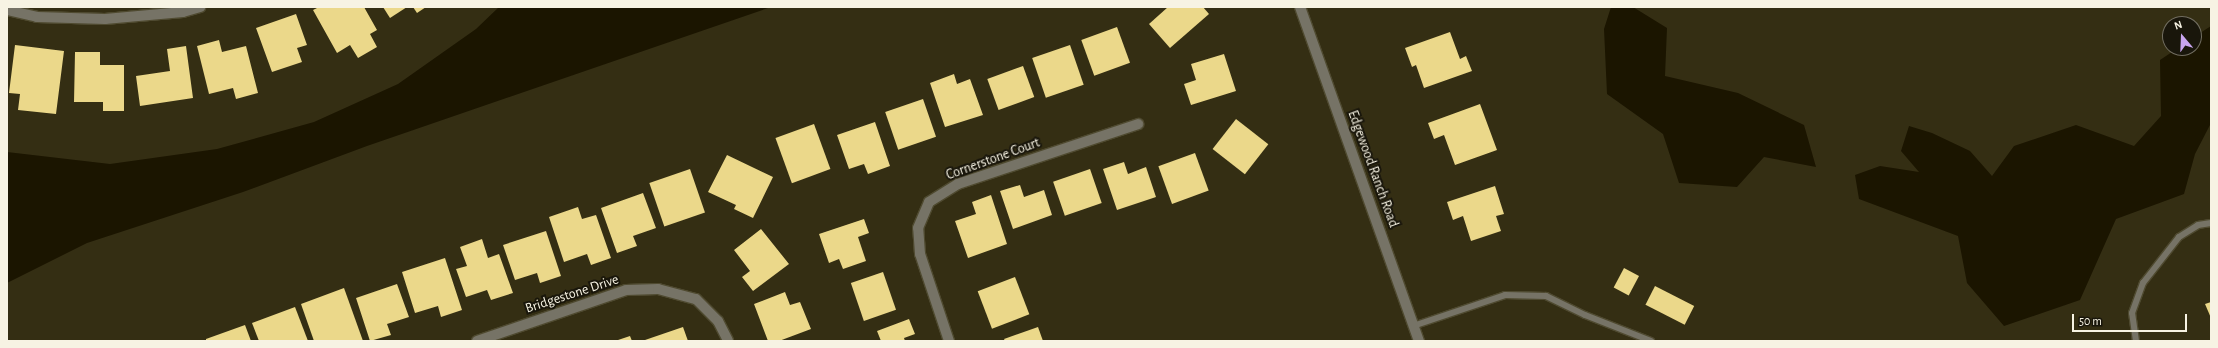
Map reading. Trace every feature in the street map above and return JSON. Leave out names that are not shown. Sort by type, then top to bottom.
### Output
[{"type":"street","points":[[7,10],[37,17],[105,19],[183,12],[200,7]]},
{"type":"street","name":"Edgewood Ranch Road","points":[[1300,7],[1419,341]]},
{"type":"street","name":"Cornerstone Court","points":[[949,341],[920,254],[918,228],[929,202],[958,184],[1138,124]]},
{"type":"street","name":"Bridgestone Drive","points":[[477,341],[626,290],[658,289],[696,299],[718,321],[728,341]]},
{"type":"lane","points":[[2136,341],[2132,313],[2143,283],[2179,237],[2198,225],[2211,223]]},
{"type":"lane","points":[[1413,326],[1505,295],[1546,296],[1585,315],[1651,341]]},
{"type":"shaded area","points":[[499,7],[771,7],[367,146],[243,192],[87,243],[7,283],[7,152],[110,164],[217,149],[314,122],[398,84],[476,29]]},
{"type":"shaded area","points":[[1611,7],[1633,7],[1667,28],[1665,76],[1738,93],[1804,125],[1816,167],[1764,157],[1737,187],[1679,183],[1663,134],[1607,94],[1604,29]]},
{"type":"shaded area","points":[[2211,26],[2211,123],[2195,154],[2184,194],[2116,219],[2080,300],[2004,326],[1967,283],[1958,236],[1859,199],[1855,175],[1880,166],[1919,172],[1901,151],[1909,126],[1932,133],[1970,151],[1992,176],[2014,146],[2076,125],[2134,146],[2161,116],[2160,60],[2166,56],[2202,56],[2202,32]]},
{"type":"building","points":[[319,7],[364,7],[377,30],[370,34],[377,47],[358,58],[350,45],[337,53],[313,10]]},
{"type":"building","points":[[383,7],[407,7],[390,18]]},
{"type":"building","points":[[413,7],[426,7],[417,13]]},
{"type":"building","points":[[1168,7],[1203,7],[1209,14],[1170,48],[1149,24]]},
{"type":"building","points":[[296,14],[307,45],[297,48],[302,62],[272,72],[256,28]]},
{"type":"building","points":[[1117,27],[1130,63],[1094,76],[1081,40]]},
{"type":"building","points":[[1450,32],[1460,59],[1466,56],[1472,71],[1424,88],[1416,65],[1412,67],[1405,48]]},
{"type":"building","points":[[219,40],[222,52],[246,46],[258,93],[236,99],[233,88],[209,94],[197,46]]},
{"type":"building","points":[[15,45],[64,51],[56,114],[18,110],[20,94],[9,93]]},
{"type":"building","points":[[1070,45],[1084,85],[1046,98],[1032,58]]},
{"type":"building","points":[[186,46],[193,98],[140,106],[136,76],[170,71],[167,49]]},
{"type":"building","points":[[75,52],[100,52],[100,65],[124,65],[124,111],[103,111],[103,102],[74,102]]},
{"type":"building","points":[[1224,54],[1236,91],[1191,105],[1184,84],[1196,80],[1191,64]]},
{"type":"building","points":[[1023,66],[1034,97],[999,110],[987,79]]},
{"type":"building","points":[[954,74],[957,84],[970,79],[983,115],[945,127],[930,83]]},
{"type":"building","points":[[923,99],[936,137],[898,150],[885,112]]},
{"type":"building","points":[[1480,104],[1497,150],[1455,165],[1444,135],[1434,139],[1428,123]]},
{"type":"building","points":[[1236,119],[1268,144],[1245,174],[1213,149]]},
{"type":"building","points":[[875,122],[890,166],[868,174],[864,164],[849,169],[837,135]]},
{"type":"building","points":[[814,124],[830,169],[792,183],[775,138]]},
{"type":"building","points":[[1195,153],[1209,191],[1172,204],[1158,166]]},
{"type":"building","points":[[727,155],[773,177],[753,218],[734,209],[736,205],[708,192]]},
{"type":"building","points":[[1124,162],[1128,174],[1146,167],[1156,197],[1117,210],[1103,169]]},
{"type":"building","points":[[690,169],[705,212],[664,226],[649,183]]},
{"type":"building","points":[[1090,169],[1102,203],[1065,216],[1053,182]]},
{"type":"building","points":[[1020,185],[1024,197],[1044,190],[1052,215],[1013,229],[1000,191]]},
{"type":"building","points":[[1495,186],[1504,214],[1496,216],[1501,231],[1471,241],[1463,216],[1453,220],[1447,202]]},
{"type":"building","points":[[643,193],[656,228],[633,236],[637,246],[617,253],[601,208]]},
{"type":"building","points":[[991,195],[1007,244],[968,258],[955,221],[976,214],[972,202]]},
{"type":"building","points":[[578,207],[582,219],[596,215],[611,258],[591,265],[587,254],[564,262],[549,217]]},
{"type":"building","points":[[864,219],[869,233],[858,237],[866,261],[843,269],[839,259],[829,263],[819,234]]},
{"type":"building","points":[[761,229],[789,264],[753,291],[742,277],[750,271],[734,250]]},
{"type":"building","points":[[546,231],[561,276],[540,283],[537,273],[515,280],[503,245]]},
{"type":"building","points":[[482,239],[488,258],[499,254],[513,293],[491,300],[487,290],[466,297],[456,269],[467,266],[460,247]]},
{"type":"building","points":[[445,258],[462,310],[441,317],[438,306],[415,313],[402,272]]},
{"type":"building","points":[[1624,268],[1639,276],[1629,295],[1614,287]]},
{"type":"building","points":[[883,272],[896,310],[864,321],[851,283]]},
{"type":"building","points":[[1015,277],[1029,314],[992,329],[978,291]]},
{"type":"building","points":[[397,284],[409,317],[387,324],[391,335],[370,341],[356,298]]},
{"type":"building","points":[[1655,286],[1694,306],[1685,325],[1645,305]]},
{"type":"building","points":[[344,288],[363,341],[314,341],[301,304]]},
{"type":"building","points":[[785,292],[790,305],[800,302],[811,329],[779,341],[768,341],[754,304]]},
{"type":"building","points":[[2211,302],[2211,318],[2205,304]]},
{"type":"building","points":[[295,307],[308,341],[259,341],[252,323]]},
{"type":"building","points":[[909,319],[915,334],[904,338],[905,341],[881,341],[877,331]]},
{"type":"building","points":[[245,325],[251,341],[206,341],[206,339]]},
{"type":"building","points":[[683,327],[688,341],[645,340]]},
{"type":"building","points":[[1038,327],[1043,341],[1005,341],[1004,339]]},
{"type":"building","points":[[630,336],[632,341],[615,341]]}]
